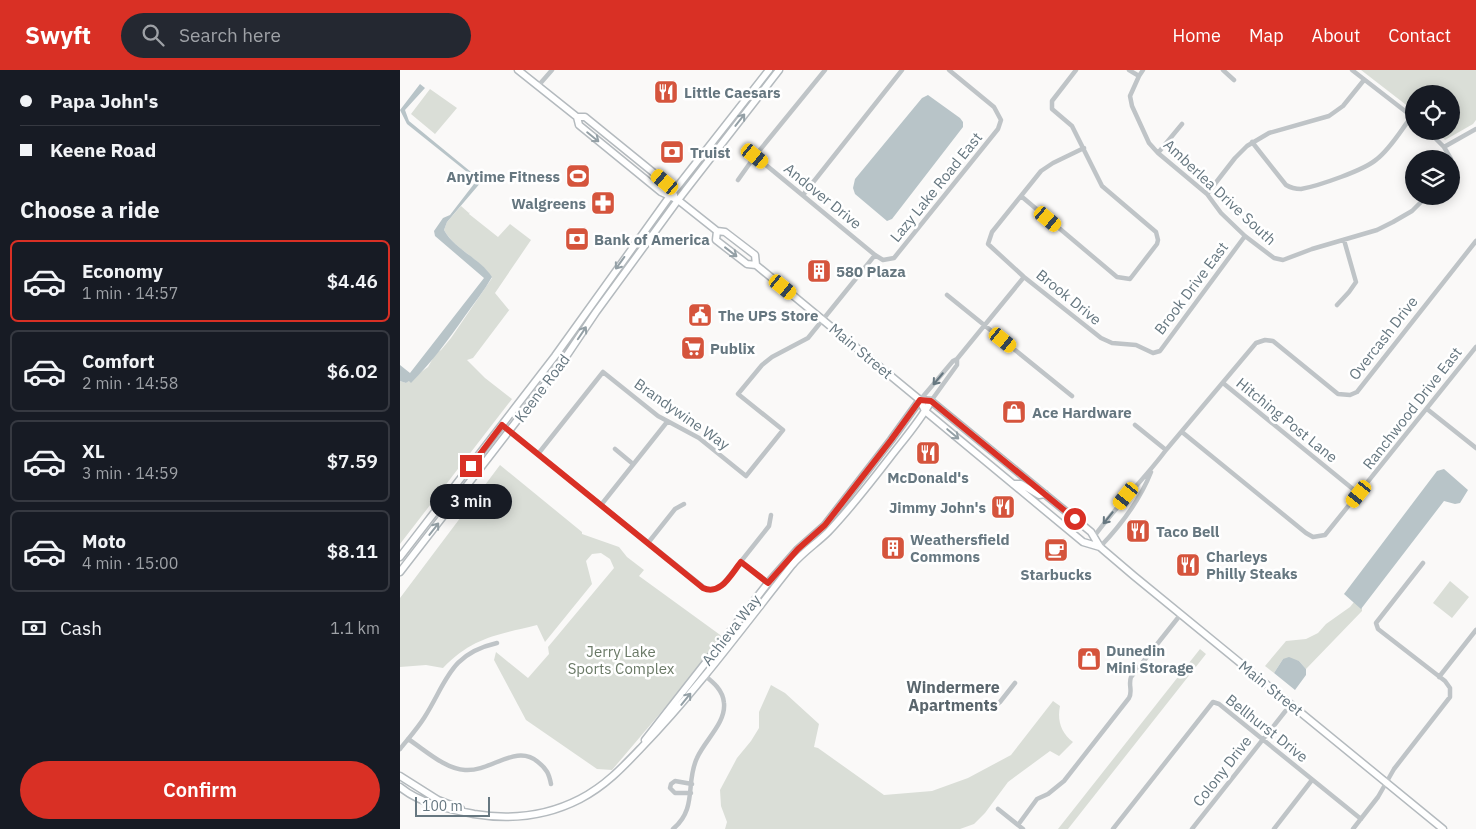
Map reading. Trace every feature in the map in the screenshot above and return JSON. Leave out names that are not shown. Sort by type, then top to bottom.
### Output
[{"type":"main road","name":"Main Street","points":[[518,70],[577,117],[585,117],[665,182],[671,194],[717,231],[725,232],[755,255],[756,264]]},
{"type":"main road","name":"Keene Road","points":[[400,557],[555,356],[671,194],[769,70]]},
{"type":"main road","name":"Keene Road","points":[[400,572],[563,361],[596,312],[678,200],[779,70]]},
{"type":"main road","name":"Main Street","points":[[577,117],[579,126],[661,192],[671,194]]},
{"type":"main road","name":"Main Street","points":[[717,231],[716,240],[747,264],[756,264],[824,320],[920,400],[925,411],[1012,484],[1083,542],[1100,546]]},
{"type":"main road","points":[[920,400],[931,401]]},
{"type":"main road","name":"Achieva Way","points":[[641,748],[648,736],[768,583],[798,549],[825,525],[897,433],[920,400]]},
{"type":"main road","name":"Main Street","points":[[931,401],[1091,532],[1100,546],[1181,614],[1443,829]]},
{"type":"main road","name":"Achieva Way","points":[[400,787],[419,798],[454,811],[494,818],[541,813],[569,804],[596,790],[620,771],[680,707],[758,606],[776,587],[794,563],[828,532],[867,487],[931,401]]},
{"type":"main road","points":[[1012,484],[1021,484],[1039,495],[1045,494]]},
{"type":"main road","name":"Achieva Way","points":[[400,776],[438,800],[472,813]]},
{"type":"street","points":[[538,86],[552,70]]},
{"type":"street","points":[[738,180],[755,156],[825,70]]},
{"type":"street","points":[[803,195],[902,70]]},
{"type":"street","name":"Lazy Lake Road East","points":[[875,255],[883,260],[888,260],[899,253],[998,129],[1001,120],[994,107],[949,70]]},
{"type":"street","points":[[1076,70],[1052,101],[1052,109],[1072,126],[1084,148],[1102,186],[1156,232],[1157,244],[1130,279],[1117,277],[1021,196],[1041,171],[1053,162],[1084,148]]},
{"type":"street","points":[[1128,70],[1139,76]]},
{"type":"street","name":"Amberlea Drive South","points":[[1143,70],[1130,96],[1132,106],[1144,134],[1158,153],[1207,194],[1225,217],[1245,236],[1274,258],[1284,260],[1312,249],[1344,240]]},
{"type":"street","points":[[1223,70],[1234,80]]},
{"type":"street","points":[[1352,70],[1405,111]]},
{"type":"street","points":[[1207,194],[1235,158],[1252,142],[1269,133],[1329,116],[1343,106],[1364,80]]},
{"type":"street","points":[[1158,153],[1182,124]]},
{"type":"street","points":[[1252,142],[1286,185],[1290,188],[1302,188],[1368,165],[1383,153],[1405,127]]},
{"type":"street","points":[[1444,146],[1476,129]]},
{"type":"street","points":[[1438,140],[1446,150]]},
{"type":"street","name":"Andover Drive","points":[[755,156],[875,255]]},
{"type":"street","name":"Brook Drive","points":[[1021,196],[992,232],[989,238],[990,247],[1024,277],[1101,338],[1112,342],[1136,345],[1148,352],[1156,352]]},
{"type":"street","points":[[1337,305],[1350,292],[1356,282],[1344,240],[1377,230],[1412,211],[1418,205]]},
{"type":"street","name":"Brook Drive East","points":[[1156,352],[1161,350],[1245,236]]},
{"type":"street","name":"Overcash Drive","points":[[1089,544],[1132,488],[1152,469],[1254,344],[1265,340],[1275,343],[1338,394],[1350,395],[1357,392],[1476,241]]},
{"type":"street","points":[[824,320],[875,255]]},
{"type":"street","points":[[920,400],[953,361],[957,359],[1024,277]]},
{"type":"street","points":[[947,295],[1072,396]]},
{"type":"street","name":"Brandywine Way","points":[[538,454],[603,372],[667,422],[699,438],[746,476],[783,430],[738,394],[762,365],[772,357],[808,338],[824,320]]},
{"type":"street","name":"Ranchwood Drive East","points":[[1182,432],[1306,533],[1313,537],[1319,537],[1330,532],[1476,347]]},
{"type":"street","points":[[931,401],[957,366],[957,359]]},
{"type":"street","name":"Hitching Post Lane","points":[[1223,383],[1359,494]]},
{"type":"street","points":[[1427,409],[1476,448]]},
{"type":"street","points":[[601,505],[667,422]]},
{"type":"street","points":[[502,425],[706,589],[714,590],[720,587],[769,526],[771,515]]},
{"type":"street","points":[[1135,425],[1166,450]]},
{"type":"street","points":[[615,449],[633,464]]},
{"type":"street","name":"Overcash Drive","points":[[1100,546],[1110,536],[1144,490],[1152,469]]},
{"type":"street","points":[[648,543],[675,509],[684,504]]},
{"type":"street","points":[[741,562],[776,587]]},
{"type":"street","points":[[1353,829],[1378,797],[1394,769],[1450,697],[1450,688],[1445,681],[1378,629],[1376,623],[1424,563]]},
{"type":"street","points":[[1018,825],[1037,800],[1048,794],[1064,780],[1129,698],[1131,693],[1129,682],[1131,677],[1181,614]]},
{"type":"street","points":[[1439,677],[1476,630]]},
{"type":"street","points":[[400,749],[423,719],[447,676],[463,657],[480,647],[496,643]]},
{"type":"street","points":[[673,829],[685,815],[697,757],[719,722],[724,704],[718,689],[699,671]]},
{"type":"street","points":[[995,706],[1015,683]]},
{"type":"street","name":"Bellhurst Drive","points":[[1113,829],[1213,702],[1219,704],[1361,819]]},
{"type":"street","name":"Colony Drive","points":[[1192,829],[1291,704]]},
{"type":"street","points":[[408,739],[445,764],[465,770],[482,768],[518,755],[529,756],[549,772],[551,784]]},
{"type":"street","points":[[1274,829],[1312,780]]},
{"type":"street","points":[[691,793],[675,793],[670,788],[671,784],[676,781],[692,784]]},
{"type":"street","points":[[998,809],[1023,829]]},
{"type":"green space","points":[[1361,70],[1476,70],[1476,120],[1473,124],[1460,131],[1460,85],[1405,85],[1405,104]]},
{"type":"green space","points":[[430,89],[457,108],[435,134],[411,114]]},
{"type":"green space","points":[[461,206],[498,237],[510,224],[531,240],[495,293],[510,309],[473,358],[467,360],[485,378],[512,399],[400,544],[400,381],[406,383],[428,367],[436,353],[451,338],[492,278],[481,265],[454,243],[444,230],[447,222]]},
{"type":"green space","name":"Jerry Lake Sports Complex","points":[[500,465],[582,532],[582,534],[619,547],[627,557],[644,570],[639,576],[723,637],[612,770],[597,769],[526,720],[494,660],[496,652],[528,678],[549,654],[548,647],[614,568],[610,559],[601,553],[592,554],[586,561],[592,584],[545,642],[537,625],[475,643],[443,668],[426,665],[400,667],[400,598]]},
{"type":"green space","points":[[1450,581],[1469,597],[1452,618],[1433,603]]},
{"type":"green space","points":[[1354,602],[1362,608],[1362,611],[1306,669],[1299,661],[1283,659],[1274,673],[1265,666],[1286,641],[1306,639],[1318,633],[1326,624]]},
{"type":"green space","points":[[1200,649],[1206,654],[1068,829],[1058,829]]},
{"type":"green space","points":[[771,685],[785,693],[819,724],[814,747],[884,795],[932,791],[968,778],[1011,755],[1053,701],[1060,706],[1059,716],[1065,735],[1073,742],[1059,756],[1050,751],[1008,782],[985,813],[974,824],[960,829],[725,829],[727,822],[721,806],[720,790],[737,758],[759,728],[759,712]]},
{"type":"shaded area","points":[[420,84],[425,88],[405,110],[409,121],[482,181],[447,222],[444,230],[454,243],[481,264],[492,277],[433,359],[411,383],[409,381],[406,383],[400,381],[400,365],[410,373],[484,278],[435,236],[434,231],[443,218],[450,215],[477,180],[407,124],[400,110]]},
{"type":"shaded area","points":[[928,95],[960,118],[963,122],[963,127],[892,219],[887,221],[855,194],[853,188],[855,179],[922,98]]},
{"type":"shaded area","points":[[1444,469],[1468,490],[1460,503],[1455,504],[1444,501],[1361,609],[1344,594],[1437,471]]},
{"type":"shaded area","points":[[1289,657],[1299,661],[1306,669],[1306,675],[1295,690],[1274,673],[1283,659]]},
{"type":"place","name":"Little Caesars","points":[[666,92]]},
{"type":"place","name":"Truist","points":[[672,152]]},
{"type":"place","name":"Anytime Fitness","points":[[578,176]]},
{"type":"place","name":"Walgreens","points":[[603,203]]},
{"type":"place","name":"Bank of America","points":[[577,239]]},
{"type":"place","name":"580 Plaza","points":[[819,271]]},
{"type":"place","name":"The UPS Store","points":[[700,315]]},
{"type":"place","name":"Publix","points":[[693,348]]},
{"type":"place","name":"Ace Hardware","points":[[1014,412]]},
{"type":"place","name":"McDonald's","points":[[928,453]]},
{"type":"place","name":"Jimmy John's","points":[[1003,507]]},
{"type":"place","name":"Taco Bell","points":[[1138,531]]},
{"type":"place","name":"Weathersfield Commons","points":[[893,548]]},
{"type":"place","name":"Starbucks","points":[[1056,550]]},
{"type":"place","name":"Charleys Philly Steaks","points":[[1188,565]]},
{"type":"place","name":"Dunedin Mini Storage","points":[[1089,659]]},
{"type":"district","name":"Windermere Apartments","points":[[953,696]]},
{"type":"route","points":[[471,466],[502,425],[703,588],[714,590],[720,587],[741,562],[768,583],[798,549],[825,525],[914,411],[920,400],[931,401],[1075,519]]}]
